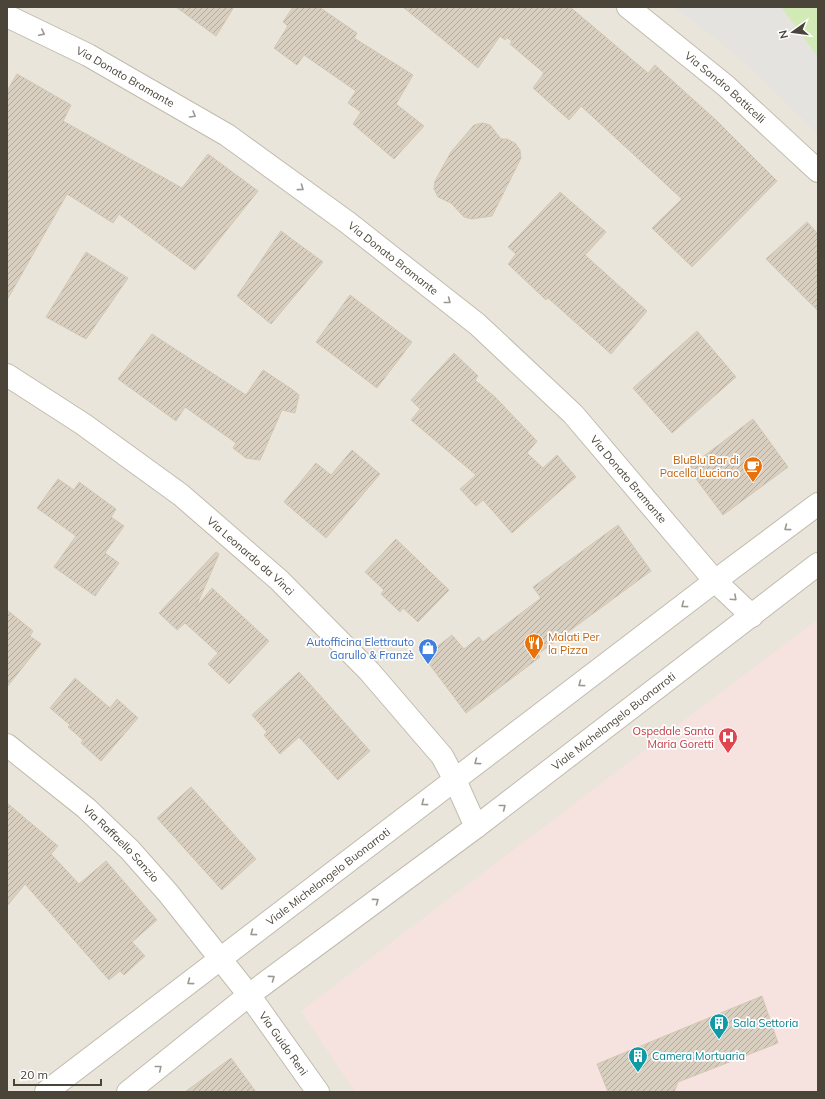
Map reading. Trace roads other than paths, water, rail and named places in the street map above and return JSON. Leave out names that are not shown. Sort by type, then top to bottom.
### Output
[{"type":"street","name":"Via Sandro Botticelli","points":[[628,7],[726,86],[818,171]]},
{"type":"street","name":"Via Donato Bramante","points":[[7,16],[88,55],[227,135],[347,222],[477,324],[573,414],[715,581]]},
{"type":"street","name":"Via Leonardo da Vinci","points":[[7,375],[84,424],[181,495],[279,580],[370,671],[442,756],[454,780]]},
{"type":"street","name":"Viale Michelangelo Buonarroti","points":[[46,1092],[818,504]]},
{"type":"street","name":"Viale Michelangelo Buonarroti","points":[[128,1092],[249,995],[476,827],[818,564]]},
{"type":"street","points":[[715,581],[752,616]]},
{"type":"street","name":"Via Raffaello Sanzio","points":[[7,745],[86,808],[130,850],[168,893],[221,958]]},
{"type":"street","points":[[454,780],[476,827]]},
{"type":"street","points":[[221,958],[249,995]]},
{"type":"street","name":"Via Guido Reni","points":[[249,995],[318,1092]]},
{"type":"place","name":"BluBlu Bar di Pacella Luciano","points":[[753,483]]},
{"type":"place","name":"Malati Per la Pizza","points":[[534,660]]},
{"type":"place","name":"Autofficina Elettrauto Garullo & Franzè","points":[[428,665]]},
{"type":"place","name":"Ospedale Santa Maria Goretti","points":[[728,754]]},
{"type":"place","name":"Sala Settoria","points":[[719,1040]]},
{"type":"place","name":"Camera Mortuaria","points":[[638,1073]]}]
